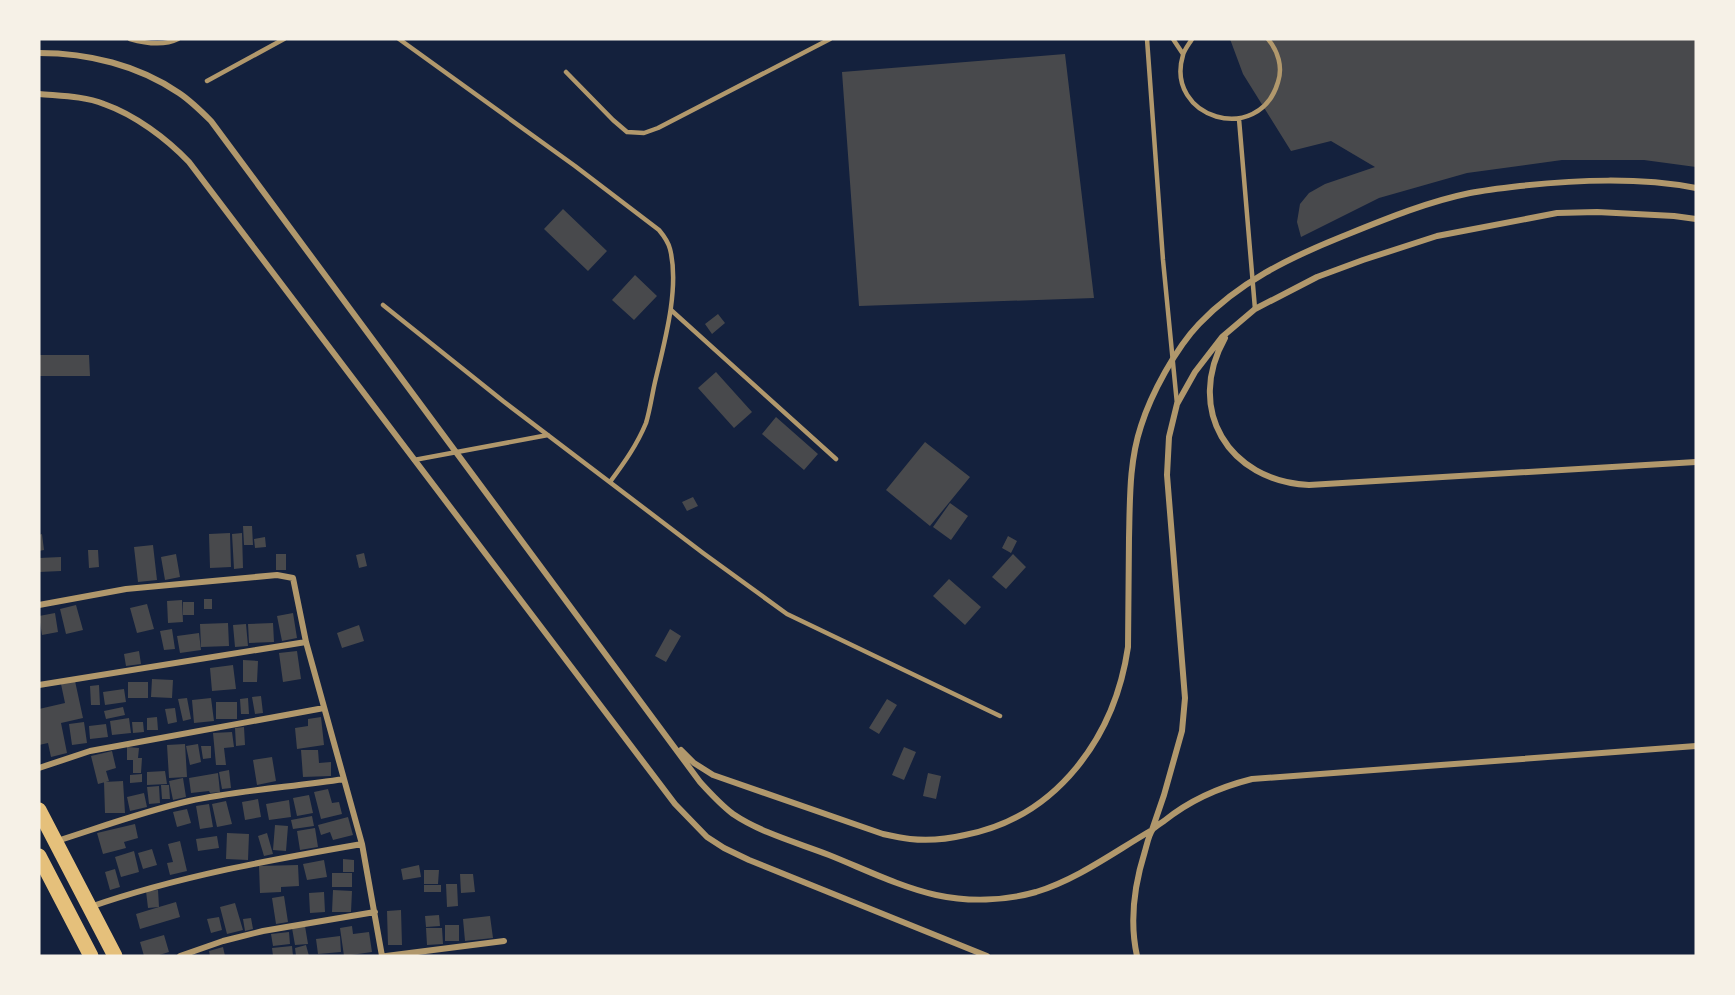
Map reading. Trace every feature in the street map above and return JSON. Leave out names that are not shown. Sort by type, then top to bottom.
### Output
[{"type":"highway","points":[[39,810],[115,956]]},
{"type":"highway","points":[[39,856],[91,956]]},
{"type":"street","points":[[39,52],[84,55],[141,72],[180,93],[211,121],[700,782],[733,813],[781,836],[902,884],[936,895],[980,899],[1002,898],[1035,892],[1065,881],[1152,830],[1175,812],[1230,784],[1252,779],[1696,746]]},
{"type":"street","points":[[39,94],[80,98],[104,104],[148,127],[172,144],[189,162],[675,804],[707,837],[749,860],[987,956]]},
{"type":"street","points":[[667,737],[694,763],[713,775],[883,834],[912,839],[950,838],[984,832],[1013,819],[1039,804],[1078,767],[1093,747],[1116,699],[1128,647],[1130,492],[1133,456],[1141,424],[1154,393],[1173,358],[1198,325],[1243,286],[1301,253],[1411,210],[1470,193],[1555,182],[1602,180],[1639,181],[1696,188]]},
{"type":"street","points":[[1696,219],[1597,212],[1557,213],[1437,236],[1363,260],[1317,277],[1254,309],[1234,326],[1218,352],[1210,379],[1212,411],[1217,427],[1234,454],[1247,466],[1261,474],[1292,484],[1309,485],[1696,462]]},
{"type":"street","points":[[1137,956],[1133,939],[1134,895],[1174,763],[1182,731],[1185,698],[1167,475],[1169,437],[1177,404],[1195,372],[1222,337],[1245,316]]},
{"type":"street","points":[[39,605],[126,589],[277,575],[293,578],[306,642],[362,844],[384,956],[504,942]]},
{"type":"street","points":[[39,685],[306,642]]},
{"type":"street","points":[[39,768],[90,751],[324,708]]},
{"type":"street","points":[[57,842],[141,814],[188,802],[240,792],[345,779]]},
{"type":"street","points":[[90,908],[126,895],[221,870],[362,844]]},
{"type":"street","points":[[180,956],[223,941],[263,931],[375,912]]},
{"type":"lane","points":[[130,39],[159,44],[174,40]]},
{"type":"lane","points":[[207,81],[284,39]]},
{"type":"lane","points":[[399,39],[575,166],[659,230],[666,239],[670,248],[673,272],[670,310],[646,422],[632,454],[610,482]]},
{"type":"lane","points":[[566,72],[627,132],[644,133],[658,128],[830,39]]},
{"type":"lane","points":[[1147,39],[1163,260],[1177,404]]},
{"type":"lane","points":[[1173,39],[1183,54]]},
{"type":"lane","points":[[1192,39],[1183,54],[1180,71],[1184,88],[1192,102],[1206,113],[1222,119],[1239,119],[1254,114],[1266,105],[1275,92],[1280,77],[1279,61],[1274,46],[1268,39]]},
{"type":"lane","points":[[1239,119],[1254,309]]},
{"type":"lane","points":[[383,305],[548,435],[787,614],[1000,716]]},
{"type":"lane","points":[[670,310],[836,459]]},
{"type":"lane","points":[[414,459],[548,435]]},
{"type":"building","points":[[1230,39],[1696,39],[1696,167],[1644,160],[1562,160],[1467,173],[1379,198],[1301,237],[1297,222],[1300,204],[1309,193],[1325,184],[1375,167],[1331,141],[1291,151],[1243,74]]},
{"type":"building","points":[[1065,54],[1094,298],[859,306],[842,72]]},
{"type":"building","points":[[563,209],[607,251],[588,271],[544,229]]},
{"type":"building","points":[[635,275],[657,296],[634,320],[612,300]]},
{"type":"building","points":[[718,314],[725,323],[712,334],[705,324]]},
{"type":"building","points":[[39,355],[89,355],[90,376],[39,376]]},
{"type":"building","points":[[716,372],[752,412],[734,428],[698,388]]},
{"type":"building","points":[[776,417],[818,454],[804,470],[762,434]]},
{"type":"building","points":[[925,442],[970,477],[930,526],[886,490]]},
{"type":"building","points":[[693,497],[698,506],[687,511],[682,502]]},
{"type":"building","points":[[950,503],[968,516],[951,540],[933,527]]},
{"type":"building","points":[[243,526],[252,526],[253,545],[244,545]]},
{"type":"building","points":[[230,533],[231,567],[210,568],[209,534]]},
{"type":"building","points":[[242,533],[243,568],[234,569],[232,534]]},
{"type":"building","points":[[42,534],[44,550],[39,551],[39,535]]},
{"type":"building","points":[[1008,536],[1017,541],[1011,553],[1002,548]]},
{"type":"building","points":[[265,537],[266,547],[255,548],[254,539]]},
{"type":"building","points":[[153,545],[157,580],[138,582],[134,547]]},
{"type":"building","points":[[88,550],[98,550],[99,567],[89,568]]},
{"type":"building","points":[[364,553],[367,566],[359,568],[356,555]]},
{"type":"building","points":[[176,554],[180,577],[165,580],[161,557]]},
{"type":"building","points":[[276,554],[286,554],[286,570],[276,570]]},
{"type":"building","points":[[1013,554],[1026,567],[1006,589],[992,577]]},
{"type":"building","points":[[61,557],[61,571],[39,572],[39,558]]},
{"type":"building","points":[[949,579],[981,607],[965,625],[933,596]]},
{"type":"building","points":[[204,599],[212,599],[212,609],[204,609]]},
{"type":"building","points":[[182,600],[183,622],[168,623],[167,601]]},
{"type":"building","points":[[183,602],[194,602],[194,615],[183,615]]},
{"type":"building","points":[[147,604],[154,629],[137,633],[130,608]]},
{"type":"building","points":[[76,605],[83,630],[66,634],[60,609]]},
{"type":"building","points":[[55,613],[58,632],[42,635],[39,616]]},
{"type":"building","points":[[293,613],[297,638],[282,641],[277,616]]},
{"type":"building","points":[[228,623],[229,646],[201,647],[200,624]]},
{"type":"building","points":[[273,623],[274,642],[249,643],[248,624]]},
{"type":"building","points":[[246,624],[248,646],[235,647],[233,625]]},
{"type":"building","points":[[359,625],[364,641],[342,648],[337,633]]},
{"type":"building","points":[[172,629],[175,649],[164,650],[160,631]]},
{"type":"building","points":[[670,629],[681,636],[666,662],[655,656]]},
{"type":"building","points":[[199,633],[201,650],[180,653],[177,636]]},
{"type":"building","points":[[139,651],[141,664],[126,666],[124,654]]},
{"type":"building","points":[[297,651],[301,679],[283,682],[279,653]]},
{"type":"building","points":[[243,660],[258,661],[257,682],[243,682]]},
{"type":"building","points":[[233,665],[236,689],[212,691],[210,668]]},
{"type":"building","points":[[152,679],[173,680],[172,698],[151,697]]},
{"type":"building","points":[[75,681],[83,718],[61,723],[67,753],[51,757],[48,743],[39,745],[39,709],[65,703],[61,684]]},
{"type":"building","points":[[128,682],[148,682],[148,698],[128,698]]},
{"type":"building","points":[[99,685],[100,705],[91,705],[90,686]]},
{"type":"building","points":[[124,689],[126,702],[105,705],[103,692]]},
{"type":"building","points":[[261,696],[263,713],[255,714],[252,697]]},
{"type":"building","points":[[187,698],[191,719],[183,721],[178,699]]},
{"type":"building","points":[[211,698],[214,721],[194,723],[192,700]]},
{"type":"building","points":[[248,698],[249,714],[241,714],[240,699]]},
{"type":"building","points":[[887,699],[897,705],[879,734],[869,728]]},
{"type":"building","points":[[216,702],[237,702],[237,719],[216,719]]},
{"type":"building","points":[[123,707],[125,715],[106,719],[104,711]]},
{"type":"building","points":[[175,708],[177,722],[168,724],[165,709]]},
{"type":"building","points":[[157,717],[158,730],[147,730],[147,718]]},
{"type":"building","points":[[321,717],[324,745],[297,749],[295,728],[308,726],[308,719]]},
{"type":"building","points":[[129,718],[131,733],[112,735],[110,721]]},
{"type":"building","points":[[84,722],[87,743],[72,745],[69,724]]},
{"type":"building","points":[[132,722],[143,722],[144,732],[133,733]]},
{"type":"building","points":[[106,724],[108,737],[90,739],[89,726]]},
{"type":"building","points":[[244,727],[245,745],[236,746],[235,728]]},
{"type":"building","points":[[232,732],[234,747],[224,748],[226,765],[216,765],[213,733]]},
{"type":"building","points":[[185,744],[187,777],[169,778],[167,745]]},
{"type":"building","points":[[198,744],[201,762],[190,765],[186,746]]},
{"type":"building","points":[[201,746],[211,746],[211,758],[203,759]]},
{"type":"building","points":[[127,747],[139,748],[138,758],[142,758],[141,773],[133,773],[133,760],[127,760]]},
{"type":"building","points":[[904,747],[916,752],[904,780],[892,775]]},
{"type":"building","points":[[301,750],[318,750],[319,763],[331,762],[331,776],[303,777]]},
{"type":"building","points":[[112,751],[116,768],[106,771],[109,781],[98,784],[91,756]]},
{"type":"building","points":[[272,757],[276,781],[257,785],[253,760]]},
{"type":"building","points":[[229,770],[231,788],[222,789],[219,772]]},
{"type":"building","points":[[165,771],[167,784],[147,785],[147,772]]},
{"type":"building","points":[[218,773],[220,792],[191,793],[189,778]]},
{"type":"building","points":[[928,773],[941,776],[936,799],[923,796]]},
{"type":"building","points":[[142,774],[142,782],[130,783],[130,775]]},
{"type":"building","points":[[183,778],[186,797],[173,800],[169,781]]},
{"type":"building","points":[[123,781],[125,813],[105,813],[104,782]]},
{"type":"building","points":[[161,785],[169,785],[170,799],[162,799]]},
{"type":"building","points":[[159,786],[160,803],[149,804],[147,787]]},
{"type":"building","points":[[328,789],[332,803],[339,802],[342,814],[321,819],[314,792]]},
{"type":"building","points":[[144,793],[147,807],[130,811],[127,797]]},
{"type":"building","points":[[309,795],[313,813],[297,816],[293,798]]},
{"type":"building","points":[[258,799],[261,817],[245,820],[242,802]]},
{"type":"building","points":[[289,800],[291,817],[269,820],[266,804]]},
{"type":"building","points":[[226,801],[232,824],[217,827],[212,804]]},
{"type":"building","points":[[209,804],[213,827],[200,829],[196,806]]},
{"type":"building","points":[[187,809],[191,823],[177,827],[173,812]]},
{"type":"building","points":[[312,816],[314,826],[293,829],[291,820]]},
{"type":"building","points":[[348,817],[353,835],[333,840],[330,832],[321,835],[318,825]]},
{"type":"building","points":[[135,824],[138,838],[124,842],[126,848],[103,854],[97,833]]},
{"type":"building","points":[[275,825],[288,826],[286,851],[273,850]]},
{"type":"building","points":[[315,828],[318,847],[300,850],[297,831]]},
{"type":"building","points":[[227,833],[249,834],[248,860],[226,859]]},
{"type":"building","points":[[267,833],[273,854],[264,856],[258,836]]},
{"type":"building","points":[[217,836],[219,848],[198,851],[196,839]]},
{"type":"building","points":[[180,841],[187,871],[170,875],[167,863],[173,862],[168,844]]},
{"type":"building","points":[[152,849],[157,865],[143,869],[138,853]]},
{"type":"building","points":[[134,851],[139,872],[121,877],[115,857]]},
{"type":"building","points":[[343,859],[354,860],[354,872],[343,872]]},
{"type":"building","points":[[324,860],[327,877],[307,880],[303,864]]},
{"type":"building","points":[[298,865],[299,886],[281,887],[281,892],[260,893],[259,866]]},
{"type":"building","points":[[419,865],[421,877],[403,880],[401,869]]},
{"type":"building","points":[[115,869],[120,887],[110,890],[105,872]]},
{"type":"building","points":[[424,870],[439,870],[438,884],[424,884]]},
{"type":"building","points":[[332,873],[352,873],[352,887],[332,887]]},
{"type":"building","points":[[460,874],[473,874],[475,892],[461,893]]},
{"type":"building","points":[[446,884],[457,884],[458,906],[447,907]]},
{"type":"building","points":[[424,885],[441,885],[441,892],[424,892]]},
{"type":"building","points":[[158,890],[159,907],[148,908],[146,891]]},
{"type":"building","points":[[333,890],[352,891],[351,912],[332,912]]},
{"type":"building","points":[[324,892],[325,912],[310,913],[309,893]]},
{"type":"building","points":[[284,896],[288,922],[276,924],[272,898]]},
{"type":"building","points":[[176,902],[180,917],[140,929],[136,914]]},
{"type":"building","points":[[235,903],[243,930],[227,934],[220,907]]},
{"type":"building","points":[[401,910],[402,945],[388,945],[387,911]]},
{"type":"building","points":[[439,915],[440,926],[426,927],[425,916]]},
{"type":"building","points":[[490,916],[493,938],[465,941],[463,919]]},
{"type":"building","points":[[219,917],[222,930],[211,933],[207,919]]},
{"type":"building","points":[[251,918],[253,929],[245,931],[243,919]]},
{"type":"building","points":[[445,925],[459,925],[459,941],[445,941]]},
{"type":"building","points":[[305,926],[308,944],[295,945],[292,928]]},
{"type":"building","points":[[352,926],[353,934],[369,932],[372,952],[344,956],[340,928]]},
{"type":"building","points":[[426,928],[442,928],[443,944],[427,945]]},
{"type":"building","points":[[289,932],[290,944],[273,946],[271,934]]},
{"type":"building","points":[[164,935],[169,952],[156,956],[144,956],[140,942]]},
{"type":"building","points":[[340,936],[341,952],[318,954],[316,939]]},
{"type":"building","points":[[306,945],[309,956],[296,956],[295,948]]},
{"type":"building","points":[[292,946],[293,956],[273,956],[272,948]]},
{"type":"building","points":[[223,947],[225,956],[210,956],[209,951]]}]
